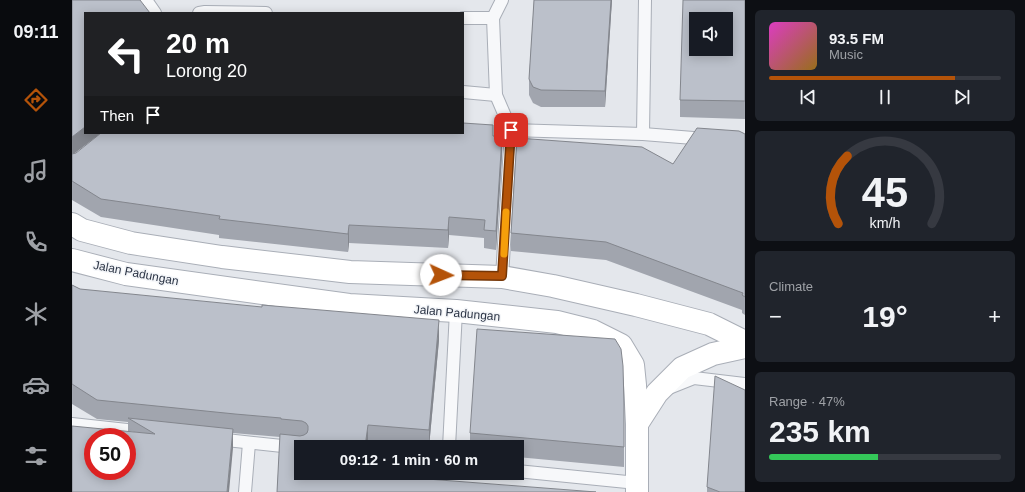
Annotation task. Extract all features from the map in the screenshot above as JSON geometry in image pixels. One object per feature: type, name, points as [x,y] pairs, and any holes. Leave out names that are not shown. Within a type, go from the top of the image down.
[{"type":"main road","points":[[72,224],[82,230],[131,243],[222,258],[350,272],[502,276],[636,304],[710,324],[745,342]]},
{"type":"main road","name":"Jalan Padungan","points":[[72,260],[126,274],[341,304],[456,311],[557,322],[593,331],[621,345],[633,365],[637,424],[637,488]]},
{"type":"main road","points":[[637,424],[656,392],[682,368],[713,354],[745,348]]},
{"type":"lane","points":[[146,0],[154,12]]},
{"type":"lane","points":[[502,0],[493,18],[496,95],[511,130],[502,276]]},
{"type":"lane","points":[[643,134],[645,0]]},
{"type":"lane","points":[[464,18],[493,18]]},
{"type":"lane","points":[[464,92],[496,95]]},
{"type":"lane","points":[[511,130],[643,134],[714,140]]},
{"type":"lane","points":[[449,440],[456,311]]},
{"type":"lane","points":[[656,392],[694,378],[745,384]]},
{"type":"lane","points":[[72,424],[157,433]]},
{"type":"lane","points":[[203,438],[294,447]]},
{"type":"lane","points":[[245,492],[249,443]]},
{"type":"lane","points":[[524,472],[637,488]]},
{"type":"building","points":[[72,0],[140,0],[149,12],[84,12],[84,128],[72,137]]},
{"type":"building","points":[[534,0],[611,0],[605,91],[541,90],[533,87],[529,79]]},
{"type":"building","points":[[683,0],[745,0],[745,101],[680,100]]},
{"type":"building","points":[[464,123],[493,125],[493,136],[502,136],[496,231],[484,230],[485,220],[449,217],[448,230],[349,225],[348,234],[219,219],[220,216],[101,199],[72,181],[72,154],[76,153],[100,134],[464,134]]},
{"type":"building","points":[[697,128],[739,131],[745,134],[745,297],[742,295],[743,293],[606,242],[511,233],[517,138],[642,147],[673,164]]},
{"type":"building","points":[[72,285],[80,289],[262,307],[262,305],[439,320],[429,430],[368,425],[366,440],[294,440],[294,480],[440,480],[596,492],[277,492],[280,434],[304,435],[308,430],[306,423],[281,418],[97,400],[72,384]]},
{"type":"building","points":[[477,329],[615,339],[621,349],[623,366],[624,447],[470,433]]},
{"type":"building","points":[[715,376],[745,390],[745,492],[720,492],[707,487]]},
{"type":"building","points":[[128,418],[233,429],[227,492],[72,492],[72,426],[93,428],[84,428],[84,480],[136,480],[136,432],[155,434]]},
{"type":"slow traffic","points":[[504,254],[506,212]]},
{"type":"route","points":[[441,275],[502,276],[511,130]]}]
